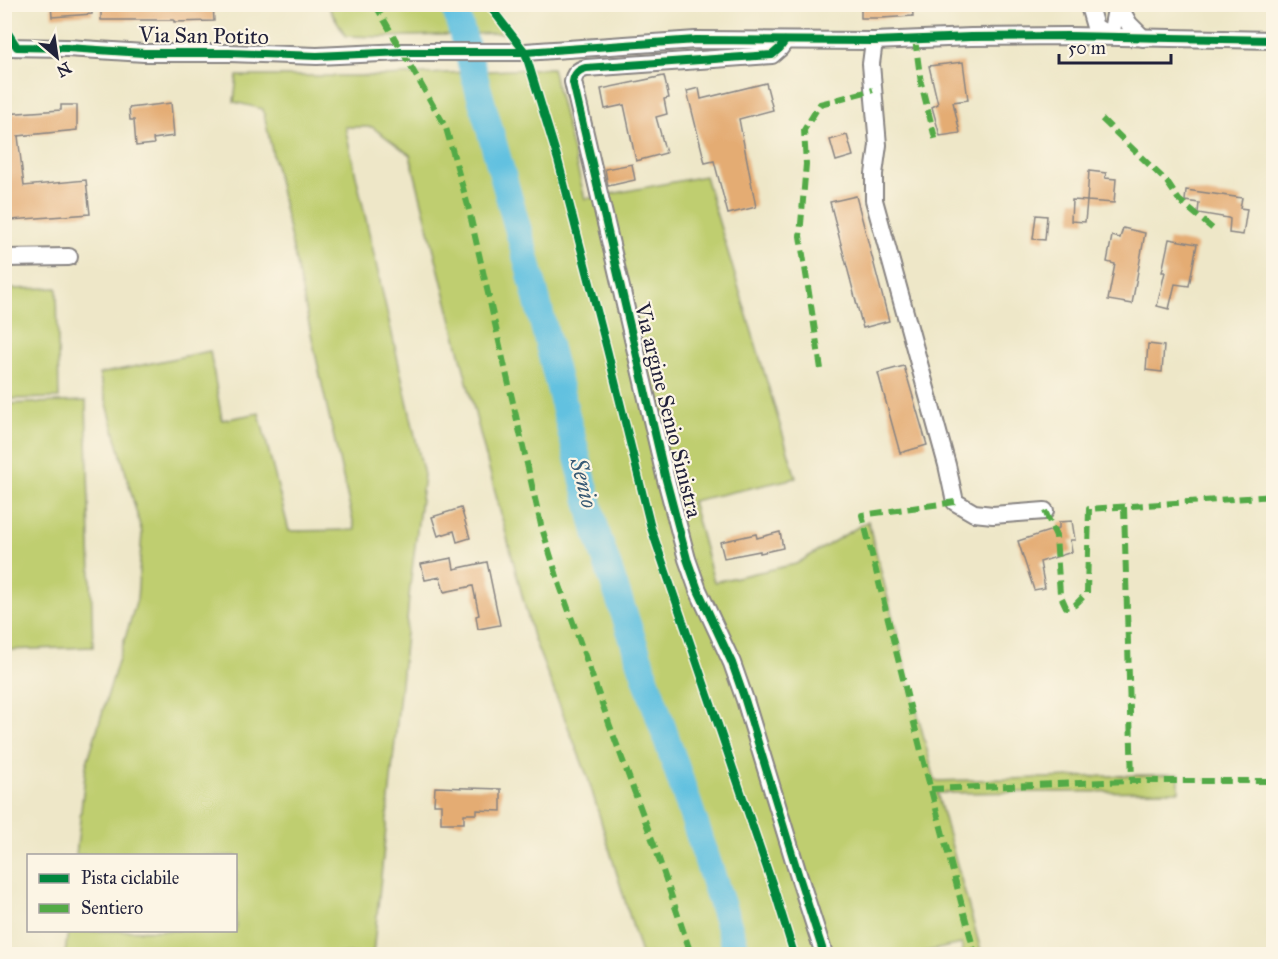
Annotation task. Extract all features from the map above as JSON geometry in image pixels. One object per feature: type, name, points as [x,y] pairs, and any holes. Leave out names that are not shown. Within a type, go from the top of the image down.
[{"type":"street","points":[[1089,5],[1095,27],[1112,36],[1118,4]]},
{"type":"street","points":[[1118,4],[1129,24],[1143,38]]},
{"type":"street","points":[[1068,36],[1080,22],[1089,5]]},
{"type":"street","name":"Via San Potito","points":[[4,47],[144,53],[229,52],[317,56],[403,52],[525,52],[696,40],[874,41],[971,37],[1112,36],[1274,40]]},
{"type":"street","name":"Via argine Senio Sinistra","points":[[785,41],[772,55],[586,68],[579,70],[573,82],[687,559],[698,590],[732,663],[745,700],[798,877],[824,954]]},
{"type":"street","points":[[874,41],[871,64],[878,145],[874,174],[874,200],[947,465],[955,502],[974,513],[993,515],[1046,511]]},
{"type":"street","points":[[4,258],[69,257]]},
{"type":"green space","points":[[327,5],[496,5],[502,33],[346,36]]},
{"type":"green space","points":[[552,68],[585,199],[705,176],[796,478],[692,501],[714,582],[796,564],[868,521],[935,781],[1179,774],[1179,791],[937,793],[982,954],[964,954],[961,944],[915,954],[641,954],[588,778],[533,637],[410,155],[372,127],[345,127],[424,475],[410,586],[373,954],[65,954],[68,932],[237,932],[237,854],[76,854],[86,766],[137,599],[142,533],[99,374],[210,351],[222,420],[259,413],[289,531],[355,530],[263,109],[234,102],[237,76],[384,76]]},
{"type":"green space","points":[[57,288],[59,398],[5,399],[5,289]]},
{"type":"green space","points":[[86,401],[93,647],[5,650],[5,404]]},
{"type":"building","points":[[51,4],[92,4],[92,14],[52,17]]},
{"type":"building","points":[[101,4],[213,4],[214,21],[101,20]]},
{"type":"building","points":[[861,4],[912,4],[913,16],[861,18]]},
{"type":"building","points":[[963,62],[968,100],[953,102],[960,133],[940,136],[932,107],[938,104],[929,66]]},
{"type":"building","points":[[664,76],[669,98],[664,99],[667,114],[656,117],[666,153],[636,161],[624,105],[605,109],[601,89]]},
{"type":"building","points":[[766,83],[773,110],[739,119],[756,207],[728,214],[714,161],[705,163],[687,91],[699,88],[701,99]]},
{"type":"building","points":[[171,103],[174,136],[153,139],[154,144],[136,146],[134,120],[130,120],[129,108]]},
{"type":"building","points":[[61,105],[77,105],[77,130],[18,136],[24,186],[86,180],[90,214],[11,220],[4,180],[4,114],[61,110]]},
{"type":"building","points":[[847,135],[853,156],[836,161],[830,140]]},
{"type":"building","points":[[632,164],[635,180],[608,186],[605,169]]},
{"type":"building","points":[[1089,171],[1106,173],[1105,178],[1116,179],[1114,203],[1087,201]]},
{"type":"building","points":[[1186,190],[1242,198],[1240,208],[1247,209],[1243,235],[1229,233],[1230,219],[1228,218],[1198,213],[1199,203],[1185,201]]},
{"type":"building","points":[[856,196],[889,321],[863,328],[830,202]]},
{"type":"building","points":[[1072,200],[1087,201],[1085,222],[1071,221]]},
{"type":"building","points":[[1036,215],[1047,216],[1045,240],[1033,239]]},
{"type":"building","points":[[1123,228],[1145,233],[1132,304],[1108,300],[1115,264],[1107,262],[1112,236],[1120,238]]},
{"type":"building","points":[[1169,239],[1197,244],[1189,286],[1175,284],[1169,309],[1157,306],[1165,272],[1162,272]]},
{"type":"building","points":[[1148,344],[1164,346],[1162,372],[1146,370]]},
{"type":"building","points":[[904,366],[927,445],[900,453],[878,373]]},
{"type":"building","points":[[461,508],[470,538],[457,542],[454,531],[438,536],[432,517]]},
{"type":"building","points":[[1072,521],[1075,540],[1070,540],[1072,552],[1040,562],[1045,588],[1034,590],[1018,541],[1059,528],[1059,522]]},
{"type":"building","points":[[780,532],[783,548],[724,558],[720,542],[756,534],[757,538]]},
{"type":"building","points":[[452,558],[454,569],[487,562],[500,625],[478,629],[476,616],[479,615],[473,586],[444,592],[440,577],[425,580],[421,564]]},
{"type":"building","points":[[435,787],[501,789],[501,811],[477,810],[477,814],[464,814],[464,823],[441,823],[441,804],[434,804]]},
{"type":"waterway","name":"Senio","points":[[454,4],[527,261],[597,534],[738,954]]},
{"type":"marked path","points":[[375,4],[446,128],[468,206],[541,525],[560,586],[656,850],[691,954]]},
{"type":"marked path","points":[[915,39],[921,83],[936,142]]},
{"type":"marked path","points":[[821,369],[800,236],[806,164],[804,130],[820,104],[873,90]]},
{"type":"marked path","points":[[1102,119],[1167,182],[1179,200],[1214,230]]},
{"type":"marked path","points":[[1045,511],[1056,536],[1060,594],[1066,607],[1075,605],[1087,593],[1089,509],[1274,496]]},
{"type":"marked path","points":[[955,502],[862,515],[927,775],[975,954]]},
{"type":"marked path","points":[[1124,507],[1132,781]]},
{"type":"marked path","points":[[931,789],[1132,781],[1274,781]]},
{"type":"cycle path","points":[[488,4],[525,52],[558,160],[651,528],[794,954]]},
{"type":"cycle path","points":[[4,33],[8,33],[17,47],[144,53],[317,56],[403,52],[525,52],[696,40],[874,41],[1068,36],[1274,40]]},
{"type":"cycle path","points":[[785,41],[772,55],[586,68],[577,73],[573,82],[665,476],[687,559],[698,590],[732,663],[745,700],[824,954]]}]
